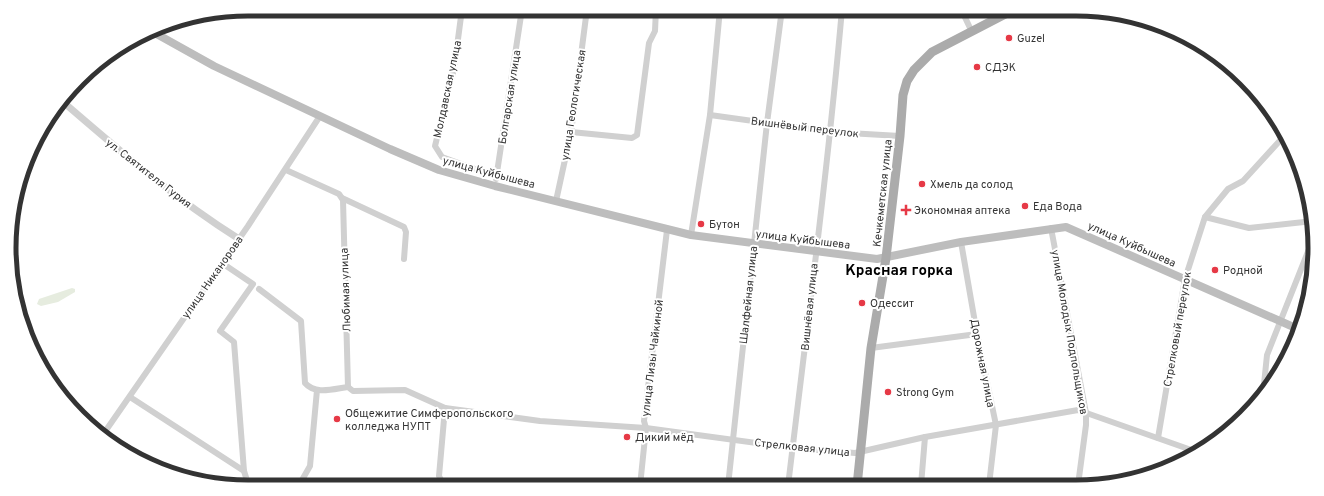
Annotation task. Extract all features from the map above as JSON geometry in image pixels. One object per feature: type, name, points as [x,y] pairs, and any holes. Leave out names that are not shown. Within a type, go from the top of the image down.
[{"type":"main road","name":"Кечкеметская улица","points":[[859,480],[871,348],[886,258],[900,136],[903,95],[907,81],[914,70],[932,52],[1000,16]]},
{"type":"main road","name":"улица Куйбышева","points":[[158,35],[214,66],[439,170],[495,186],[691,235],[877,259],[886,258],[891,254],[961,242],[1066,227],[1294,327]]},
{"type":"street","name":"Молдавская улица","points":[[461,16],[454,68],[435,146],[436,150],[442,157],[497,177]]},
{"type":"street","name":"Болгарская улица","points":[[495,186],[521,16]]},
{"type":"street","name":"улица Геологическая","points":[[556,201],[572,132],[586,16]]},
{"type":"street","points":[[572,132],[632,138],[637,135],[648,43],[654,31],[655,16]]},
{"type":"street","points":[[691,235],[710,115],[719,16]]},
{"type":"street","name":"Шалфейная улица","points":[[729,480],[753,244],[781,16]]},
{"type":"street","name":"Вишнёвая улица","points":[[789,480],[815,251],[831,132],[841,16]]},
{"type":"street","points":[[965,16],[972,30]]},
{"type":"street","name":"ул. Святителя Гурия","points":[[66,105],[147,174],[185,203],[239,239]]},
{"type":"street","name":"Вишнёвый переулок","points":[[710,115],[831,132],[900,136]]},
{"type":"street","name":"улица Никанорова","points":[[106,431],[286,170],[320,116]]},
{"type":"street","name":"Стрелковый переулок","points":[[1158,438],[1185,279],[1205,217],[1228,189],[1243,181],[1281,139]]},
{"type":"street","points":[[286,170],[404,227],[406,232],[404,259]]},
{"type":"street","name":"Любимая улица","points":[[340,196],[348,388]]},
{"type":"street","points":[[1205,217],[1249,228],[1306,222]]},
{"type":"street","name":"улица Молодых Подпольщиков","points":[[1051,228],[1086,412],[1086,425],[1080,480]]},
{"type":"street","name":"улица Лизы Чайкиной","points":[[641,480],[646,428],[644,421],[667,230]]},
{"type":"street","name":"Дорожная улица","points":[[961,242],[977,334],[996,425],[990,480]]},
{"type":"street","points":[[1264,384],[1267,355],[1308,252]]},
{"type":"street","points":[[222,263],[253,284],[220,331],[234,342],[244,471],[247,480]]},
{"type":"street","points":[[259,289],[301,321],[305,383],[310,389],[317,390],[310,466],[302,480]]},
{"type":"street","points":[[871,348],[977,334]]},
{"type":"street","name":"Стрелковая улица","points":[[317,390],[348,388],[353,391],[405,390],[446,408],[540,421],[646,428],[793,448],[861,452],[925,437],[1078,410],[1191,450]]},
{"type":"street","points":[[130,397],[244,471]]},
{"type":"street","points":[[441,480],[439,476],[446,408]]},
{"type":"street","points":[[921,480],[925,437]]},
{"type":"shaded area","points":[[72,288],[75,289],[75,292],[58,302],[41,306],[37,304],[39,299]]},
{"type":"place","name":"Guzel","points":[[1009,38]]},
{"type":"place","name":"СДЭК","points":[[977,67]]},
{"type":"place","name":"Хмель да солод","points":[[922,184]]},
{"type":"place","name":"Еда Вода","points":[[1025,206]]},
{"type":"place","name":"Экономная аптека","points":[[906,210]]},
{"type":"place","name":"Бутон","points":[[701,224]]},
{"type":"place","name":"Родной","points":[[1215,270]]},
{"type":"place","name":"Одессит","points":[[862,303]]},
{"type":"place","name":"Strong Gym","points":[[888,392]]},
{"type":"place","name":"Общежитие Симферопольского колледжа НУПТ","points":[[337,419]]},
{"type":"place","name":"Дикий мёд","points":[[627,437]]},
{"type":"district","name":"Красная горка","points":[[899,270]]}]
